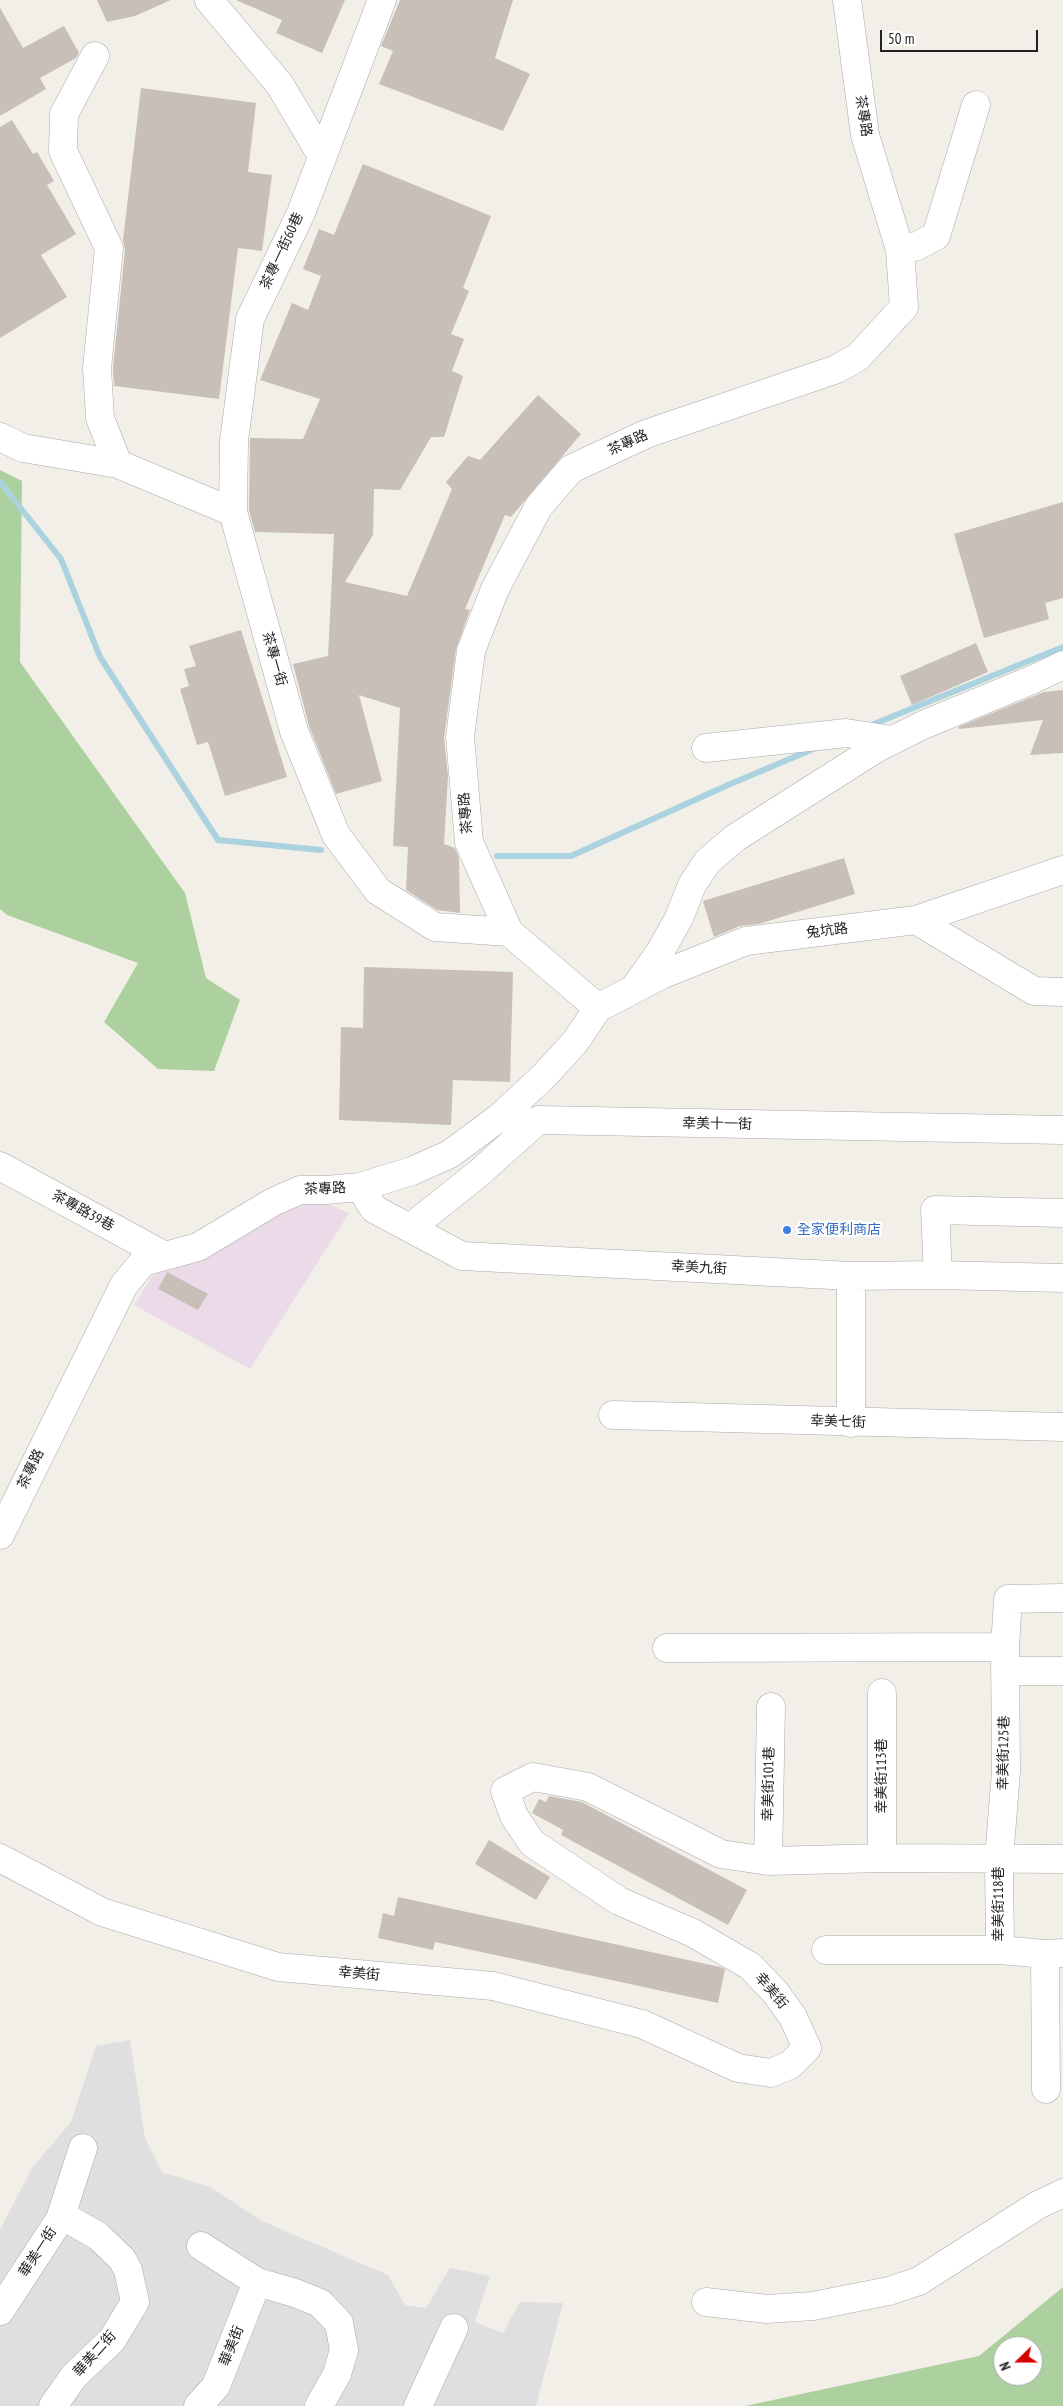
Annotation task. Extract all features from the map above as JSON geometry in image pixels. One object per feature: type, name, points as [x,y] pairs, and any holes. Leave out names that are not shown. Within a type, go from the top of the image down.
[{"type":"street","points":[[209,0],[280,85],[322,156]]},
{"type":"street","name":"茶專一街60巷","points":[[233,512],[234,441],[250,318],[301,212],[382,0]]},
{"type":"street","name":"茶專路","points":[[0,1535],[124,1285],[142,1262],[198,1247],[273,1202],[300,1190],[360,1187],[412,1171],[450,1154],[492,1123],[562,1056],[575,1042],[598,1008],[509,932],[469,842],[460,736],[471,652],[496,589],[538,506],[571,469],[646,434],[836,369],[858,357],[904,307],[900,250],[865,135],[847,0]]},
{"type":"street","points":[[95,56],[64,114],[63,151],[109,248],[97,368],[100,418],[118,464]]},
{"type":"street","points":[[900,250],[917,246],[936,236],[976,105]]},
{"type":"street","points":[[0,437],[23,448],[118,464],[233,512]]},
{"type":"street","name":"茶專一街","points":[[233,512],[294,731],[336,835],[378,891],[435,927],[509,932]]},
{"type":"street","points":[[633,990],[660,952],[679,918],[692,885],[707,862],[735,838],[780,808],[893,740],[923,725],[1063,665]]},
{"type":"street","points":[[706,748],[846,733],[893,740]]},
{"type":"street","name":"兔坑路","points":[[598,1008],[661,975],[746,941],[916,920],[1063,870]]},
{"type":"street","points":[[916,920],[1034,991],[1063,992]]},
{"type":"street","name":"幸美十一街","points":[[410,1228],[479,1173],[538,1120],[1063,1130]]},
{"type":"street","name":"茶專路39巷","points":[[0,1166],[165,1256]]},
{"type":"street","name":"幸美九街","points":[[360,1187],[374,1209],[462,1256],[851,1276],[938,1275],[1063,1278]]},
{"type":"street","points":[[938,1275],[935,1210],[1063,1213]]},
{"type":"street","points":[[850,1423],[851,1276]]},
{"type":"street","name":"幸美七街","points":[[613,1415],[850,1423],[1063,1427]]},
{"type":"street","name":"幸美街125巷","points":[[999,1859],[1006,1771],[1005,1659],[1008,1599],[1063,1598]]},
{"type":"street","points":[[667,1648],[1005,1659],[1063,1671]]},
{"type":"street","name":"幸美街113巷","points":[[882,1693],[882,1858]]},
{"type":"street","name":"幸美街101巷","points":[[768,1861],[771,1707]]},
{"type":"street","name":"幸美街","points":[[0,1858],[102,1912],[278,1967],[493,1986],[642,2024],[738,2068],[770,2073],[790,2064],[807,2048],[793,2017],[775,1992],[750,1966],[693,1933],[619,1901],[532,1843],[514,1816],[506,1791],[533,1777],[588,1786],[721,1854],[768,1861],[882,1858],[1063,1859]]},
{"type":"street","name":"幸美街118巷","points":[[999,1859],[1000,1950]]},
{"type":"street","points":[[826,1950],[1000,1950],[1054,1954],[1046,2089]]},
{"type":"street","name":"華美一街","points":[[0,2311],[60,2218],[82,2148]]},
{"type":"street","points":[[706,2302],[767,2309],[813,2306],[889,2291],[919,2281],[1038,2205],[1063,2193]]},
{"type":"street","name":"華美二街","points":[[53,2406],[74,2376],[112,2340],[135,2302],[128,2270],[122,2259],[98,2236],[70,2220],[60,2218]]},
{"type":"street","points":[[201,2246],[257,2282],[295,2293],[320,2303],[339,2323],[344,2350],[337,2374],[319,2406]]},
{"type":"street","name":"華美街","points":[[198,2406],[216,2386],[257,2282]]},
{"type":"street","points":[[418,2406],[454,2328]]},
{"type":"shaded area","points":[[304,1200],[325,1203],[349,1213],[250,1369],[134,1305],[152,1276],[203,1255]]},
{"type":"shaded area","points":[[130,2040],[145,2138],[162,2172],[210,2187],[262,2221],[388,2275],[405,2305],[426,2308],[450,2268],[490,2276],[475,2322],[503,2333],[520,2302],[563,2303],[536,2406],[0,2406],[0,2230],[32,2168],[71,2122],[96,2046]]},
{"type":"green space","points":[[0,470],[22,481],[20,662],[185,893],[206,978],[240,1000],[214,1071],[158,1069],[104,1022],[138,963],[7,915],[0,909]]},
{"type":"green space","points":[[1063,2287],[1063,2406],[745,2406],[979,2356],[993,2344],[993,2386],[1043,2386],[1043,2336],[1003,2336]]},
{"type":"building","points":[[97,0],[171,0],[135,16],[107,22]]},
{"type":"building","points":[[236,0],[345,0],[322,53],[276,33],[282,20]]},
{"type":"building","points":[[400,0],[513,0],[495,58],[530,74],[503,131],[379,84],[393,51],[381,46]]},
{"type":"building","points":[[0,8],[23,48],[64,26],[79,53],[76,58],[40,78],[46,89],[0,116]]},
{"type":"building","points":[[141,88],[256,103],[248,172],[272,175],[262,251],[238,248],[219,399],[114,386],[113,368],[125,250],[123,240]]},
{"type":"building","points":[[12,120],[33,154],[37,152],[54,181],[47,185],[76,234],[41,255],[67,297],[0,338],[0,127]]},
{"type":"building","points":[[363,164],[491,216],[463,288],[469,291],[451,334],[464,339],[452,371],[463,376],[444,437],[431,437],[400,490],[374,489],[373,535],[345,582],[407,596],[452,489],[446,482],[468,456],[480,460],[538,395],[581,434],[511,517],[505,515],[465,609],[470,610],[456,649],[444,738],[448,776],[444,844],[455,848],[459,858],[460,913],[437,910],[406,890],[408,847],[393,846],[400,708],[359,695],[382,781],[336,794],[309,726],[293,664],[328,656],[334,534],[255,532],[249,510],[250,438],[303,439],[320,399],[260,380],[292,303],[308,310],[321,276],[303,269],[319,229],[334,235]]},
{"type":"building","points":[[1063,502],[1063,598],[1045,603],[1049,619],[984,638],[954,534]]},
{"type":"building","points":[[241,630],[287,777],[225,796],[208,742],[197,745],[180,689],[189,686],[184,669],[196,666],[189,646]]},
{"type":"building","points":[[976,643],[988,672],[912,705],[900,676]]},
{"type":"building","points":[[1063,690],[1063,753],[1030,755],[1043,720],[959,729],[958,727],[1044,692]]},
{"type":"building","points":[[844,858],[855,894],[759,924],[740,926],[714,937],[703,901]]},
{"type":"building","points":[[364,967],[513,972],[510,1082],[453,1080],[451,1125],[339,1120],[341,1027],[363,1028]]},
{"type":"building","points":[[167,1272],[208,1294],[198,1310],[158,1289]]},
{"type":"building","points":[[549,1796],[582,1802],[747,1890],[728,1925],[561,1835],[563,1830],[532,1813],[539,1799],[546,1802]]},
{"type":"building","points":[[489,1840],[550,1877],[536,1900],[475,1864]]},
{"type":"building","points":[[398,1897],[720,1967],[725,1969],[718,2003],[435,1942],[433,1950],[378,1938],[383,1913],[394,1916]]},
{"type":"waterway","points":[[0,482],[61,559],[100,657],[218,840],[321,850]]},
{"type":"waterway","points":[[869,726],[1063,647]]},
{"type":"waterway","points":[[497,856],[571,856],[728,785],[818,747]]},
{"type":"place","name":"全家便利商店","points":[[787,1230]]}]
